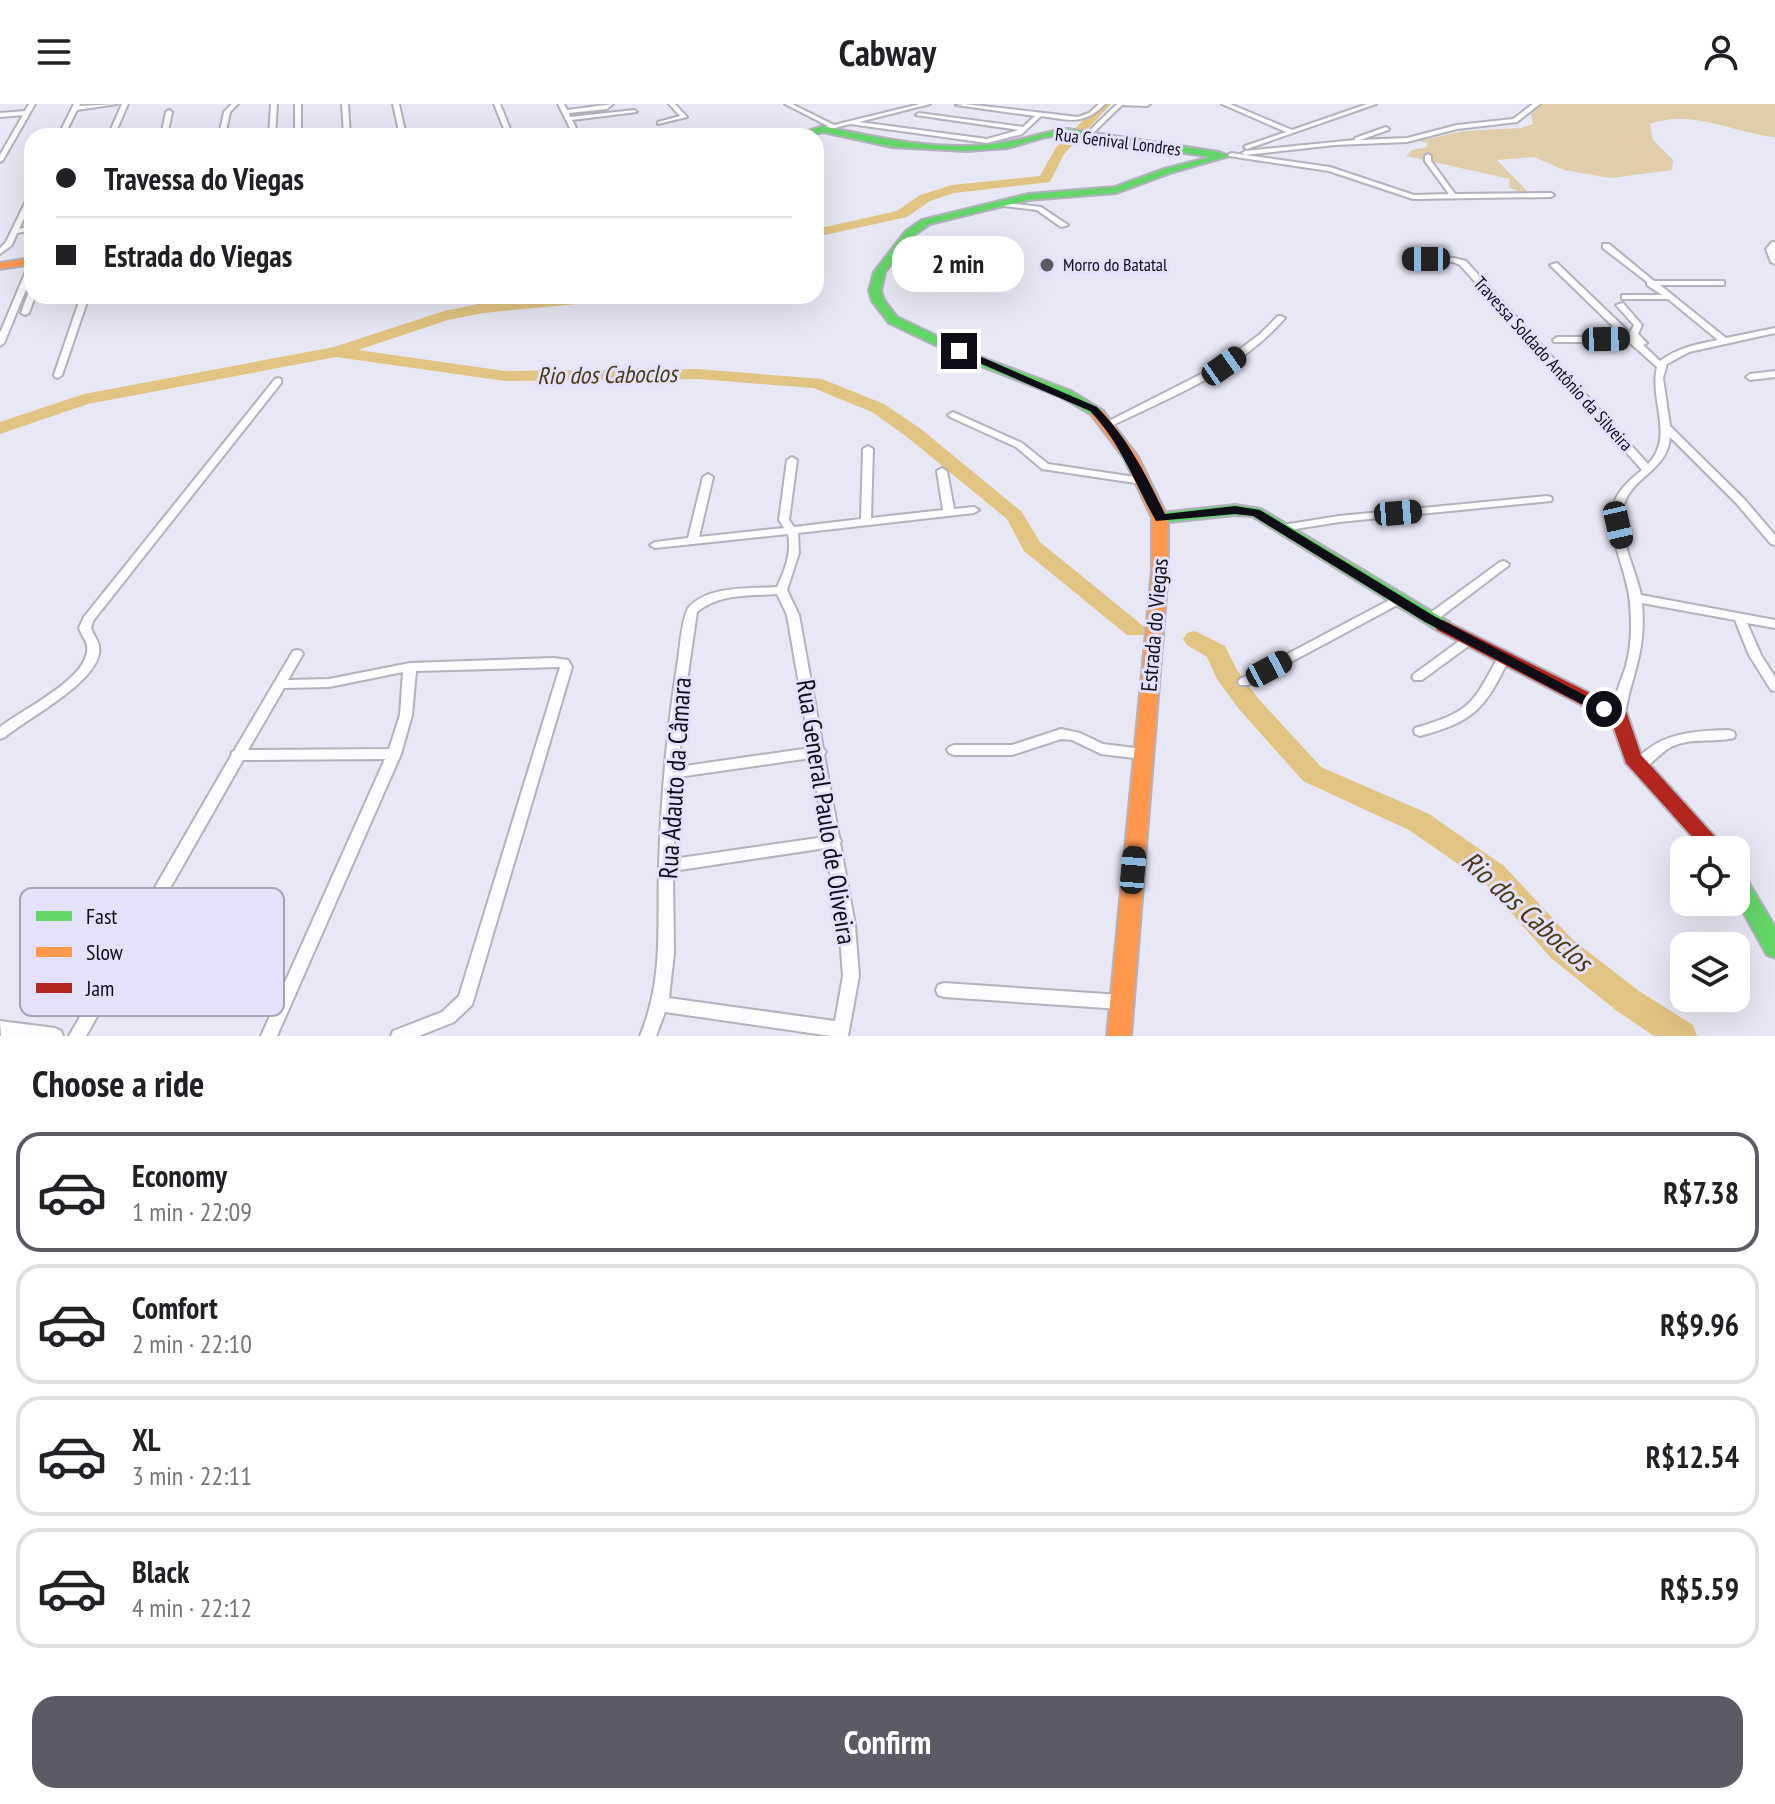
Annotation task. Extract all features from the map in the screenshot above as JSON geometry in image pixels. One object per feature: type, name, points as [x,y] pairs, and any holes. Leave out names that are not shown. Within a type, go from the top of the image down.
[{"type":"street","points":[[5,104],[0,114],[27,113]]},
{"type":"street","points":[[0,160],[32,104]]},
{"type":"street","points":[[65,128],[76,106],[114,104]]},
{"type":"street","points":[[114,128],[125,104]]},
{"type":"street","points":[[223,128],[227,112],[235,104]]},
{"type":"street","points":[[272,128],[274,104]]},
{"type":"street","points":[[298,104],[298,128]]},
{"type":"street","points":[[345,104],[346,128]]},
{"type":"street","points":[[396,104],[401,128]]},
{"type":"street","points":[[497,104],[507,128]]},
{"type":"street","points":[[573,128],[562,108],[607,107],[610,104]]},
{"type":"street","points":[[660,123],[684,117],[672,104]]},
{"type":"street","points":[[788,104],[829,128]]},
{"type":"street","points":[[824,129],[927,104]]},
{"type":"street","points":[[959,105],[1082,118],[1102,104]]},
{"type":"street","points":[[1087,135],[1121,104],[1147,104]]},
{"type":"street","points":[[1225,104],[1293,132]]},
{"type":"street","name":"Estrada do Viegas","points":[[1119,1036],[1160,570],[1160,518],[1131,457],[1108,424],[1093,409],[1066,394],[977,360],[893,320],[878,301],[875,291],[880,272],[917,227],[943,216],[1043,195],[1116,190],[1373,104]]},
{"type":"street","name":"Estrada do Viegas","points":[[1228,155],[1335,143],[1407,140],[1457,127],[1519,120],[1537,104]]},
{"type":"street","points":[[166,128],[169,112]]},
{"type":"street","points":[[568,119],[634,112]]},
{"type":"street","points":[[919,115],[1024,129]]},
{"type":"street","points":[[851,123],[977,141],[1015,135],[1039,115]]},
{"type":"street","name":"Rua Genival Londres","points":[[829,128],[892,144],[940,148],[1008,145],[1044,134],[1067,132],[1228,155]]},
{"type":"street","points":[[1335,143],[1386,129]]},
{"type":"street","points":[[1228,155],[1330,169],[1407,196],[1551,195]]},
{"type":"street","points":[[1428,156],[1428,161],[1453,196]]},
{"type":"street","points":[[998,204],[1039,208],[1064,225]]},
{"type":"street","points":[[0,252],[9,243],[24,211]]},
{"type":"street","points":[[14,232],[24,230]]},
{"type":"street","points":[[1775,244],[1770,249],[1775,262]]},
{"type":"street","points":[[1606,246],[1725,341]]},
{"type":"street","name":"Travessa Soldado Antônio da Silveira","points":[[1409,259],[1463,263],[1648,470]]},
{"type":"street","points":[[0,266],[24,264]]},
{"type":"street","points":[[1554,265],[1630,339],[1662,364]]},
{"type":"street","points":[[0,343],[24,283]]},
{"type":"street","points":[[1650,283],[1721,283]]},
{"type":"street","points":[[1662,364],[1634,334],[1638,325],[1622,301],[1668,297]]},
{"type":"street","points":[[25,313],[28,304]]},
{"type":"street","points":[[58,375],[82,304]]},
{"type":"street","points":[[1108,424],[1224,366],[1269,332],[1281,318]]},
{"type":"street","points":[[1704,836],[1639,765],[1625,742],[1619,716],[1622,688],[1635,647],[1635,598],[1618,525],[1618,506],[1626,488],[1648,470],[1665,447],[1667,428],[1658,376],[1662,364],[1671,357],[1775,330]]},
{"type":"street","points":[[1557,340],[1630,339]]},
{"type":"street","points":[[1750,377],[1775,374]]},
{"type":"street","points":[[0,734],[69,686],[87,667],[93,645],[85,628],[88,620],[278,381]]},
{"type":"street","points":[[953,415],[1019,445],[1045,467],[1142,481]]},
{"type":"street","points":[[1667,428],[1741,502],[1775,542]]},
{"type":"street","points":[[866,521],[868,449]]},
{"type":"street","points":[[781,590],[789,574],[793,553],[792,531],[784,520],[792,460]]},
{"type":"street","points":[[942,471],[949,513]]},
{"type":"street","points":[[693,540],[708,477]]},
{"type":"street","points":[[1283,528],[1339,519],[1547,499]]},
{"type":"street","points":[[655,545],[974,510]]},
{"type":"street","points":[[1160,518],[1246,510],[1267,517],[1430,619],[1619,716]]},
{"type":"street","points":[[1430,619],[1504,564]]},
{"type":"street","name":"Rua General Paulo de Oliveira","points":[[781,590],[793,615],[847,925],[851,976],[841,1033]]},
{"type":"street","name":"Rua Adauto da Câmara","points":[[648,1036],[662,1004],[666,866],[673,773],[679,700],[692,611],[699,603],[718,596],[781,590]]},
{"type":"street","points":[[1635,598],[1775,624]]},
{"type":"street","points":[[1244,682],[1397,600]]},
{"type":"street","points":[[1739,617],[1755,655],[1775,687]]},
{"type":"street","points":[[1418,677],[1470,639]]},
{"type":"street","points":[[161,888],[297,654]]},
{"type":"street","points":[[1420,731],[1445,725],[1471,712],[1484,699],[1504,657]]},
{"type":"street","points":[[280,684],[329,683],[410,667],[554,662],[564,663],[566,667],[466,1000],[448,1017],[399,1036]]},
{"type":"street","points":[[284,1002],[394,754],[406,715],[410,667]]},
{"type":"street","points":[[954,750],[1012,750],[1061,734],[1075,736],[1101,749],[1143,754]]},
{"type":"street","points":[[1639,765],[1660,744],[1679,737],[1729,735]]},
{"type":"street","points":[[673,773],[819,752]]},
{"type":"street","points":[[237,755],[394,754]]},
{"type":"street","points":[[666,866],[834,841]]},
{"type":"street","points":[[1750,904],[1775,948]]},
{"type":"street","points":[[944,990],[1121,1002]]},
{"type":"street","points":[[662,1004],[841,1033]]},
{"type":"street","points":[[77,1036],[88,1016]]},
{"type":"street","points":[[269,1036],[278,1016]]},
{"type":"street","points":[[1,1028],[55,1036]]},
{"type":"shaded area","points":[[1542,104],[1775,104],[1775,137],[1697,120],[1666,120],[1650,124],[1653,140],[1673,160],[1672,170],[1611,178],[1564,170],[1534,157],[1497,160],[1528,192],[1521,193],[1509,187],[1510,179],[1406,156],[1412,150],[1427,147],[1427,143],[1419,141],[1464,131],[1521,128],[1533,124],[1531,114]]},
{"type":"waterway","points":[[824,231],[902,214],[925,198],[952,189],[1045,179],[1059,152],[1105,104]]},
{"type":"waterway","points":[[341,350],[444,316],[525,304]]},
{"type":"waterway","name":"Rio dos Caboclos","points":[[0,428],[84,399],[336,352],[505,376],[698,374],[816,383],[878,408],[914,433],[1015,516],[1032,546],[1135,629]]},
{"type":"waterway","name":"Rio dos Caboclos","points":[[1195,639],[1217,652],[1226,673],[1248,703],[1312,774],[1419,822],[1494,874],[1562,949],[1628,1001],[1681,1036]]},
{"type":"traffic: fast","points":[[824,129],[892,144],[966,148],[1008,145],[1044,134],[1067,132],[1219,155]]},
{"type":"traffic: fast","points":[[1098,414],[1066,394],[977,360],[893,320],[878,301],[875,291],[880,272],[910,233],[926,222],[1028,197],[1116,190],[1167,171],[1224,156]]},
{"type":"traffic: fast","points":[[1160,518],[1235,510],[1256,512],[1443,626]]},
{"type":"traffic: fast","points":[[1750,904],[1775,948]]},
{"type":"traffic: slow","points":[[0,266],[24,262]]},
{"type":"traffic: slow","points":[[1098,414],[1131,457],[1160,518],[1160,570],[1119,1036]]},
{"type":"traffic: jam","points":[[1443,626],[1619,716],[1633,758],[1704,836]]},
{"type":"place","name":"Morro do Batatal","points":[[1047,265]]},
{"type":"route","points":[[959,351],[1011,375],[1066,394],[1093,409],[1108,424],[1131,457],[1160,518],[1235,510],[1256,512],[1430,619],[1604,709]]}]
